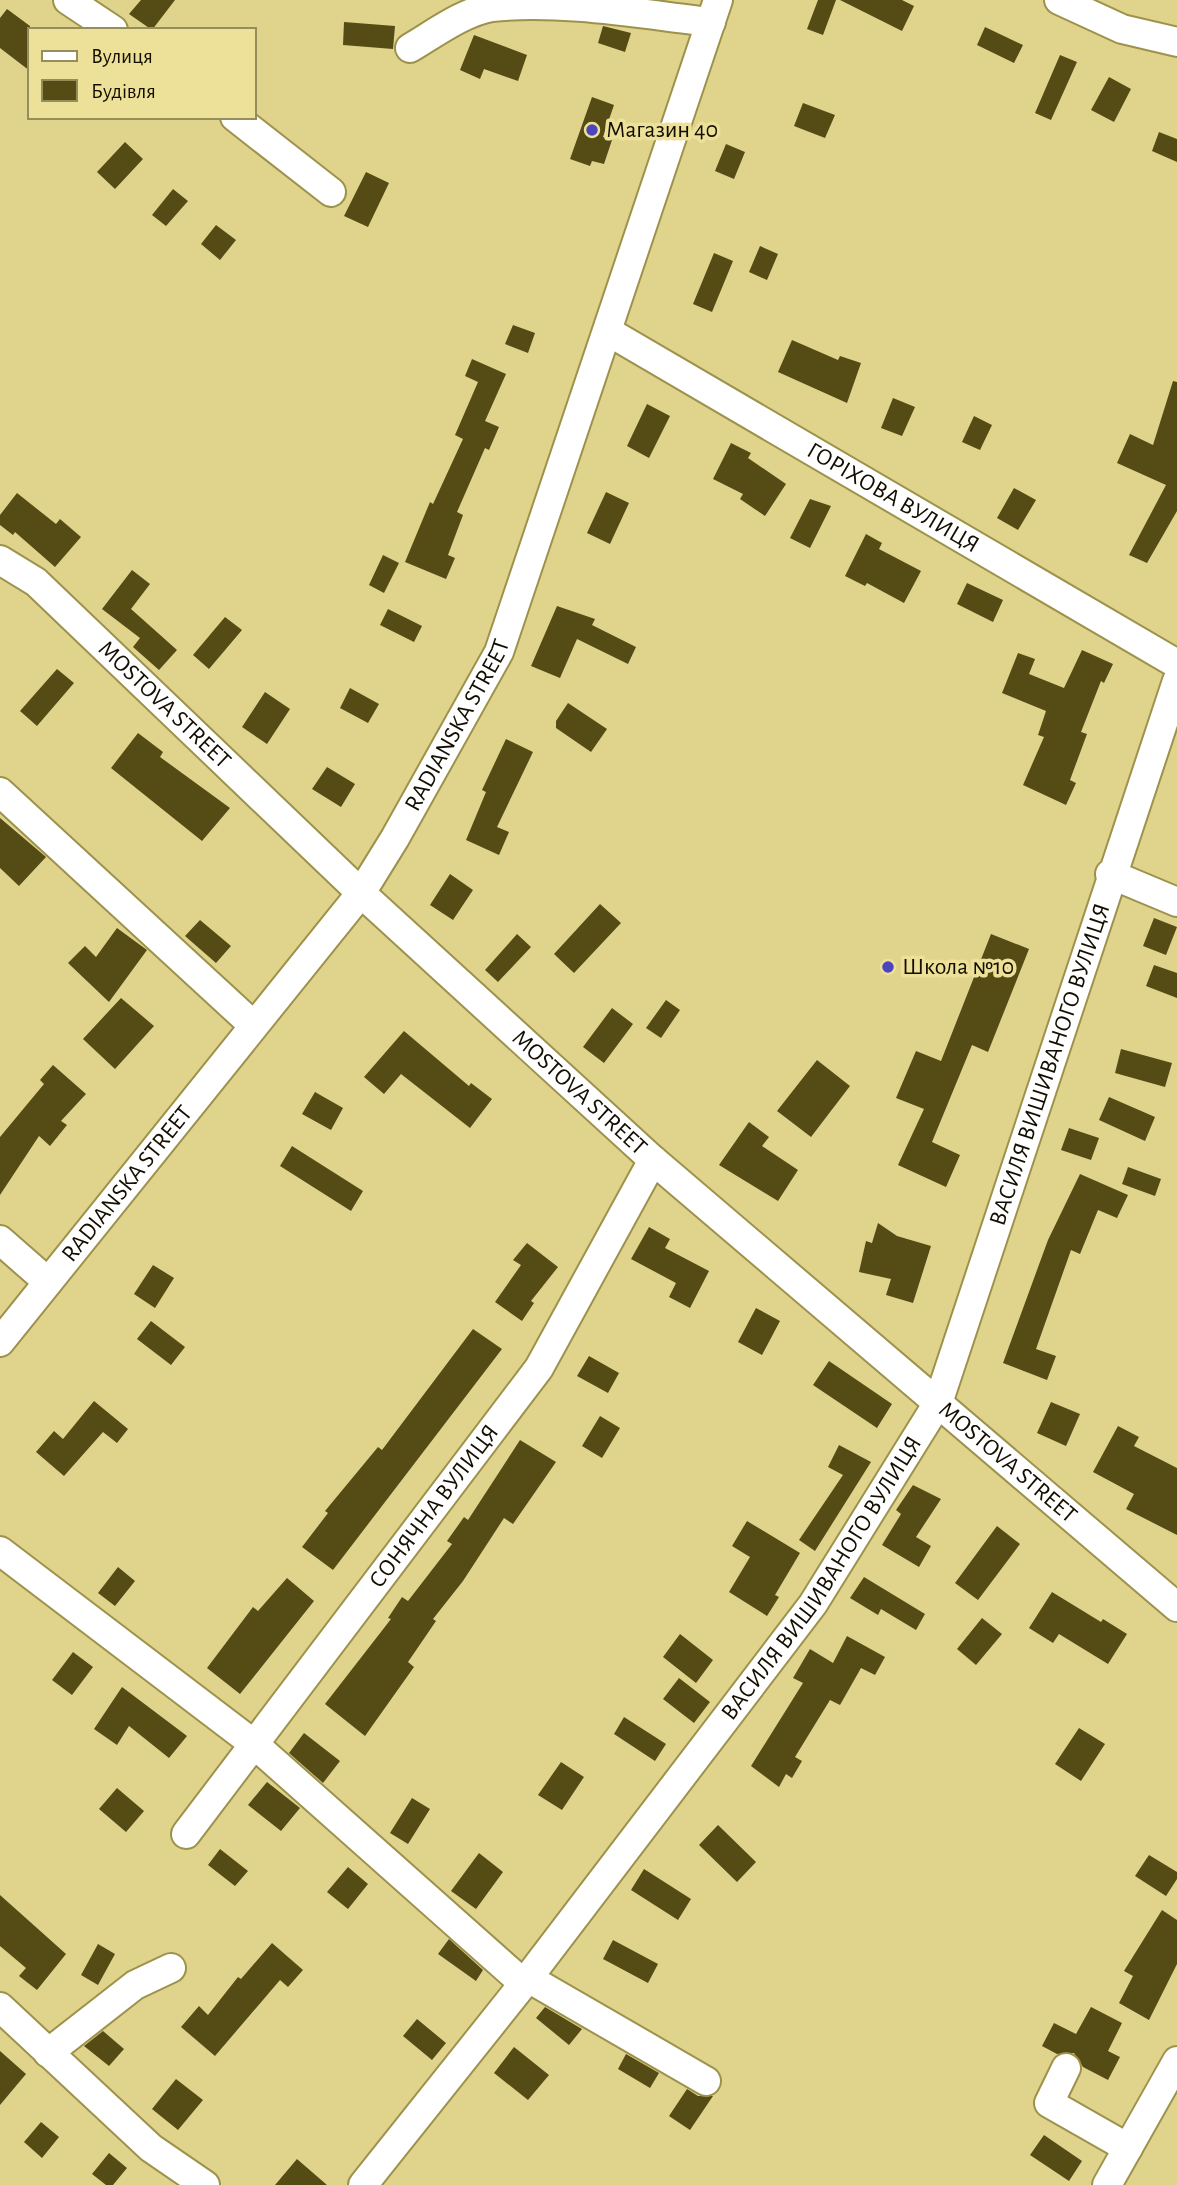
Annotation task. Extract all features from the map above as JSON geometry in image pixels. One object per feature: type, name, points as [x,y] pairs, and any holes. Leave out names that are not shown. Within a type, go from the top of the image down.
[{"type":"street","points":[[68,0],[110,28]]},
{"type":"street","points":[[1059,0],[1122,29],[1177,42]]},
{"type":"street","points":[[410,48],[448,25],[489,8],[562,5],[714,11]]},
{"type":"street","name":"RADIANSKA STREET","points":[[0,1342],[361,893],[395,838],[499,652],[609,332],[714,11]]},
{"type":"street","points":[[237,119],[331,192]]},
{"type":"street","name":"ГОРІХОВА ВУЛИЦЯ","points":[[609,332],[1177,664]]},
{"type":"street","name":"MOSTOVA STREET","points":[[0,560],[36,582],[361,893],[653,1160],[1177,1607]]},
{"type":"street","name":"ВАСИЛЯ ВИШИВАНОГО ВУЛИЦЯ","points":[[363,2185],[526,1980],[813,1604],[938,1404],[1110,874],[1176,689]]},
{"type":"street","points":[[0,792],[253,1025]]},
{"type":"street","points":[[1110,874],[1177,902]]},
{"type":"street","name":"СОНЯЧНА ВУЛИЦЯ","points":[[186,1834],[539,1367],[653,1160]]},
{"type":"street","points":[[0,1240],[48,1282]]},
{"type":"street","points":[[0,1551],[254,1744],[526,1980],[706,2081]]},
{"type":"street","points":[[48,2053],[135,1985],[171,1968]]},
{"type":"street","points":[[4,2022],[48,2053],[151,2148],[205,2185]]},
{"type":"street","points":[[1107,2185],[1177,2061]]},
{"type":"street","points":[[1066,2068],[1049,2103],[1128,2148]]},
{"type":"building","points":[[141,0],[175,0],[154,28],[149,28],[129,14]]},
{"type":"building","points":[[818,0],[836,0],[823,35],[807,29]]},
{"type":"building","points":[[840,0],[902,0],[914,6],[902,31]]},
{"type":"building","points":[[7,9],[30,26],[28,69],[0,48],[0,18]]},
{"type":"building","points":[[344,22],[395,26],[393,49],[343,45]]},
{"type":"building","points":[[603,26],[631,33],[625,52],[598,43]]},
{"type":"building","points":[[985,27],[1023,45],[1014,63],[977,45]]},
{"type":"building","points":[[474,35],[527,55],[518,81],[484,69],[480,79],[460,70]]},
{"type":"building","points":[[1060,55],[1077,62],[1051,120],[1035,113]]},
{"type":"building","points":[[1109,77],[1131,89],[1114,122],[1091,110]]},
{"type":"building","points":[[592,97],[614,105],[603,137],[612,140],[604,164],[592,161],[590,166],[570,159]]},
{"type":"building","points":[[803,103],[835,115],[825,138],[794,126]]},
{"type":"building","points":[[1159,132],[1177,139],[1177,162],[1152,151]]},
{"type":"building","points":[[125,142],[143,159],[115,189],[97,172]]},
{"type":"building","points":[[726,144],[745,152],[734,179],[715,171]]},
{"type":"building","points":[[366,172],[389,183],[368,227],[344,216]]},
{"type":"building","points":[[173,189],[188,201],[166,226],[152,215]]},
{"type":"building","points":[[216,225],[236,240],[220,260],[201,244]]},
{"type":"building","points":[[760,246],[778,254],[767,280],[749,272]]},
{"type":"building","points":[[714,253],[733,261],[712,312],[693,304]]},
{"type":"building","points":[[513,325],[535,333],[528,353],[505,344]]},
{"type":"building","points":[[792,340],[838,360],[840,356],[861,363],[847,403],[778,372]]},
{"type":"building","points":[[472,359],[506,374],[485,421],[499,427],[489,450],[485,448],[457,512],[463,515],[448,555],[455,558],[446,579],[405,562],[430,502],[433,504],[463,439],[455,435],[478,382],[465,376]]},
{"type":"building","points":[[1173,381],[1177,382],[1177,511],[1147,563],[1129,555],[1166,485],[1117,463],[1130,434],[1153,445]]},
{"type":"building","points":[[893,398],[915,407],[902,436],[881,428]]},
{"type":"building","points":[[647,404],[670,416],[649,458],[627,446]]},
{"type":"building","points":[[974,416],[992,425],[980,450],[962,442]]},
{"type":"building","points":[[731,443],[751,453],[748,458],[786,484],[765,516],[740,499],[743,494],[713,479]]},
{"type":"building","points":[[1014,488],[1036,500],[1018,530],[997,518]]},
{"type":"building","points":[[606,492],[629,503],[610,544],[587,533]]},
{"type":"building","points":[[17,493],[56,524],[60,519],[81,537],[55,567],[15,532],[13,535],[0,525],[0,515]]},
{"type":"building","points":[[810,499],[831,506],[810,548],[790,538]]},
{"type":"building","points":[[866,534],[882,543],[879,549],[921,571],[904,603],[867,583],[865,586],[845,576]]},
{"type":"building","points":[[383,555],[399,563],[384,593],[369,585]]},
{"type":"building","points":[[132,570],[150,584],[131,609],[177,650],[159,670],[133,647],[140,638],[102,609]]},
{"type":"building","points":[[967,583],[1003,600],[993,622],[957,604]]},
{"type":"building","points":[[557,606],[595,619],[592,625],[636,647],[628,664],[577,639],[560,678],[531,666]]},
{"type":"building","points":[[388,609],[422,626],[414,642],[380,625]]},
{"type":"building","points":[[225,617],[242,630],[209,669],[193,655]]},
{"type":"building","points":[[1082,650],[1113,664],[1104,683],[1101,681],[1081,732],[1087,734],[1070,780],[1076,783],[1066,805],[1023,785],[1044,737],[1038,735],[1046,711],[1002,693],[1018,653],[1035,659],[1029,674],[1064,688]]},
{"type":"building","points":[[57,669],[74,683],[37,726],[20,711]]},
{"type":"building","points":[[350,688],[379,704],[368,723],[340,708]]},
{"type":"building","points":[[265,692],[290,709],[267,744],[242,727]]},
{"type":"building","points":[[568,703],[607,729],[591,752],[556,728],[556,721]]},
{"type":"building","points":[[138,733],[163,752],[160,757],[230,808],[202,841],[111,768]]},
{"type":"building","points":[[506,739],[533,752],[497,827],[509,832],[499,855],[466,840],[486,792],[482,790]]},
{"type":"building","points":[[327,767],[355,784],[341,807],[312,789]]},
{"type":"building","points":[[0,818],[46,857],[19,886],[0,868]]},
{"type":"building","points":[[450,874],[473,890],[453,920],[430,905]]},
{"type":"building","points":[[600,904],[621,923],[574,973],[554,954]]},
{"type":"building","points":[[1154,918],[1177,927],[1166,955],[1143,946]]},
{"type":"building","points":[[200,920],[231,946],[216,963],[185,936]]},
{"type":"building","points":[[117,928],[147,950],[109,1002],[68,963],[85,946],[96,957]]},
{"type":"building","points":[[517,934],[531,947],[498,982],[485,970]]},
{"type":"building","points":[[991,934],[1029,949],[988,1052],[972,1045],[932,1142],[960,1155],[946,1187],[898,1165],[924,1109],[896,1098],[916,1051],[941,1061]]},
{"type":"building","points":[[1154,965],[1177,973],[1177,998],[1146,986]]},
{"type":"building","points":[[121,998],[154,1026],[115,1069],[83,1039]]},
{"type":"building","points":[[666,1000],[680,1010],[661,1038],[646,1028]]},
{"type":"building","points":[[612,1008],[633,1024],[604,1063],[583,1047]]},
{"type":"building","points":[[404,1031],[469,1086],[471,1083],[492,1099],[470,1128],[401,1074],[384,1094],[364,1077]]},
{"type":"building","points":[[1121,1049],[1172,1063],[1165,1087],[1115,1073]]},
{"type":"building","points":[[817,1060],[850,1086],[811,1137],[777,1111]]},
{"type":"building","points":[[53,1065],[86,1094],[61,1121],[67,1125],[50,1146],[39,1136],[0,1195],[0,1137],[44,1084],[40,1080]]},
{"type":"building","points":[[315,1092],[343,1108],[331,1130],[302,1114]]},
{"type":"building","points":[[1109,1097],[1155,1117],[1145,1141],[1099,1120]]},
{"type":"building","points":[[749,1122],[769,1137],[762,1146],[798,1170],[778,1201],[719,1165]]},
{"type":"building","points":[[1069,1128],[1099,1138],[1091,1160],[1061,1150]]},
{"type":"building","points":[[292,1146],[363,1191],[351,1211],[280,1166]]},
{"type":"building","points":[[1128,1167],[1161,1179],[1155,1196],[1122,1184]]},
{"type":"building","points":[[1080,1174],[1128,1195],[1117,1218],[1098,1210],[1080,1254],[1071,1250],[1036,1349],[1056,1356],[1047,1380],[1003,1363],[1048,1240]]},
{"type":"building","points":[[878,1223],[897,1236],[931,1246],[913,1303],[886,1295],[891,1279],[859,1272],[866,1241],[872,1243]]},
{"type":"building","points":[[649,1227],[670,1239],[665,1248],[709,1271],[690,1308],[669,1297],[676,1283],[631,1259]]},
{"type":"building","points":[[527,1243],[558,1267],[531,1301],[534,1303],[522,1321],[495,1302],[521,1265],[513,1260]]},
{"type":"building","points":[[153,1265],[174,1278],[155,1308],[134,1294]]},
{"type":"building","points":[[756,1308],[780,1321],[762,1355],[738,1342]]},
{"type":"building","points":[[151,1321],[185,1347],[171,1365],[137,1339]]},
{"type":"building","points":[[473,1329],[502,1349],[333,1570],[302,1547],[328,1513],[325,1511],[378,1447],[382,1450]]},
{"type":"building","points":[[589,1356],[619,1373],[608,1393],[577,1376]]},
{"type":"building","points":[[829,1361],[892,1404],[877,1428],[813,1385]]},
{"type":"building","points":[[94,1401],[128,1429],[117,1443],[103,1432],[64,1476],[36,1452],[54,1431],[63,1439]]},
{"type":"building","points":[[1051,1402],[1080,1414],[1066,1446],[1037,1433]]},
{"type":"building","points":[[600,1416],[620,1428],[602,1458],[582,1446]]},
{"type":"building","points":[[1118,1426],[1139,1437],[1134,1446],[1177,1468],[1177,1535],[1126,1509],[1134,1494],[1093,1472]]},
{"type":"building","points":[[520,1440],[556,1462],[513,1524],[504,1518],[463,1581],[433,1619],[436,1621],[408,1662],[414,1667],[365,1736],[325,1704],[391,1619],[388,1618],[402,1597],[408,1601],[452,1544],[447,1541],[464,1517],[468,1520]]},
{"type":"building","points":[[839,1445],[871,1462],[815,1551],[799,1540],[843,1475],[828,1467]]},
{"type":"building","points":[[913,1485],[941,1499],[916,1537],[931,1546],[919,1567],[882,1545],[901,1514],[896,1510]]},
{"type":"building","points":[[747,1521],[800,1553],[775,1595],[779,1597],[767,1616],[729,1592],[750,1557],[732,1546]]},
{"type":"building","points":[[997,1526],[1020,1544],[978,1600],[955,1583]]},
{"type":"building","points":[[118,1567],[135,1581],[115,1606],[98,1593]]},
{"type":"building","points":[[864,1577],[925,1614],[916,1630],[881,1609],[878,1615],[850,1598]]},
{"type":"building","points":[[287,1578],[314,1601],[240,1694],[207,1668],[253,1607],[258,1611]]},
{"type":"building","points":[[1052,1592],[1101,1622],[1103,1619],[1127,1634],[1108,1664],[1059,1634],[1053,1643],[1029,1628]]},
{"type":"building","points":[[982,1618],[1002,1634],[976,1665],[957,1649]]},
{"type":"building","points":[[680,1634],[713,1660],[696,1683],[663,1657]]},
{"type":"building","points":[[847,1636],[885,1657],[875,1675],[861,1668],[840,1705],[830,1700],[795,1757],[802,1761],[792,1778],[786,1774],[779,1787],[751,1766],[803,1683],[793,1678],[810,1649],[833,1663]]},
{"type":"building","points":[[73,1652],[93,1667],[72,1695],[52,1680]]},
{"type":"building","points":[[679,1678],[710,1702],[694,1723],[663,1699]]},
{"type":"building","points":[[122,1687],[187,1736],[169,1758],[129,1726],[117,1745],[94,1729]]},
{"type":"building","points":[[624,1717],[666,1744],[655,1761],[614,1734]]},
{"type":"building","points":[[1079,1728],[1105,1744],[1081,1781],[1055,1764]]},
{"type":"building","points":[[304,1733],[340,1761],[323,1783],[289,1753]]},
{"type":"building","points":[[561,1762],[584,1777],[562,1810],[538,1795]]},
{"type":"building","points":[[267,1782],[300,1808],[281,1831],[248,1805]]},
{"type":"building","points":[[117,1788],[144,1811],[126,1832],[99,1809]]},
{"type":"building","points":[[412,1798],[430,1809],[408,1844],[390,1833]]},
{"type":"building","points":[[718,1825],[756,1862],[737,1882],[699,1845]]},
{"type":"building","points":[[220,1849],[248,1871],[235,1886],[208,1865]]},
{"type":"building","points":[[479,1853],[503,1872],[476,1909],[451,1891]]},
{"type":"building","points":[[1149,1855],[1177,1872],[1177,1879],[1166,1896],[1135,1876]]},
{"type":"building","points":[[348,1867],[368,1884],[348,1909],[327,1892]]},
{"type":"building","points":[[644,1869],[691,1899],[678,1920],[631,1890]]},
{"type":"building","points":[[0,1895],[66,1954],[37,1990],[19,1976],[26,1968],[0,1946]]},
{"type":"building","points":[[1162,1910],[1177,1920],[1177,1964],[1149,2020],[1119,2003],[1133,1976],[1124,1971]]},
{"type":"building","points":[[449,1939],[483,1970],[476,1981],[438,1954]]},
{"type":"building","points":[[613,1940],[658,1964],[648,1983],[603,1959]]},
{"type":"building","points":[[272,1943],[303,1970],[288,1987],[280,1980],[215,2056],[181,2027],[199,2006],[208,2015],[238,1977],[241,1979]]},
{"type":"building","points":[[98,1944],[115,1954],[98,1985],[81,1975]]},
{"type":"building","points":[[545,2007],[582,2029],[569,2045],[536,2018]]},
{"type":"building","points":[[1091,2007],[1122,2023],[1108,2051],[1120,2057],[1108,2080],[1083,2067],[1074,2053],[1057,2054],[1042,2046],[1054,2023],[1076,2034]]},
{"type":"building","points":[[417,2019],[446,2043],[432,2060],[403,2036]]},
{"type":"building","points":[[103,2031],[124,2049],[109,2066],[84,2046]]},
{"type":"building","points":[[514,2047],[549,2075],[528,2100],[494,2073]]},
{"type":"building","points":[[0,2051],[26,2074],[0,2105]]},
{"type":"building","points":[[626,2054],[659,2073],[650,2088],[618,2069]]},
{"type":"building","points":[[176,2079],[203,2100],[178,2130],[152,2109]]},
{"type":"building","points":[[687,2089],[698,2096],[713,2096],[690,2130],[669,2116]]},
{"type":"building","points":[[41,2122],[59,2137],[42,2158],[24,2142]]},
{"type":"building","points":[[1044,2135],[1082,2161],[1069,2181],[1030,2155]]},
{"type":"building","points":[[109,2153],[127,2168],[113,2185],[106,2185],[92,2174]]},
{"type":"building","points":[[297,2159],[327,2185],[275,2185]]},
{"type":"place","name":"Магазин 40","points":[[592,130]]},
{"type":"place","name":"Школа №10","points":[[888,967]]}]
